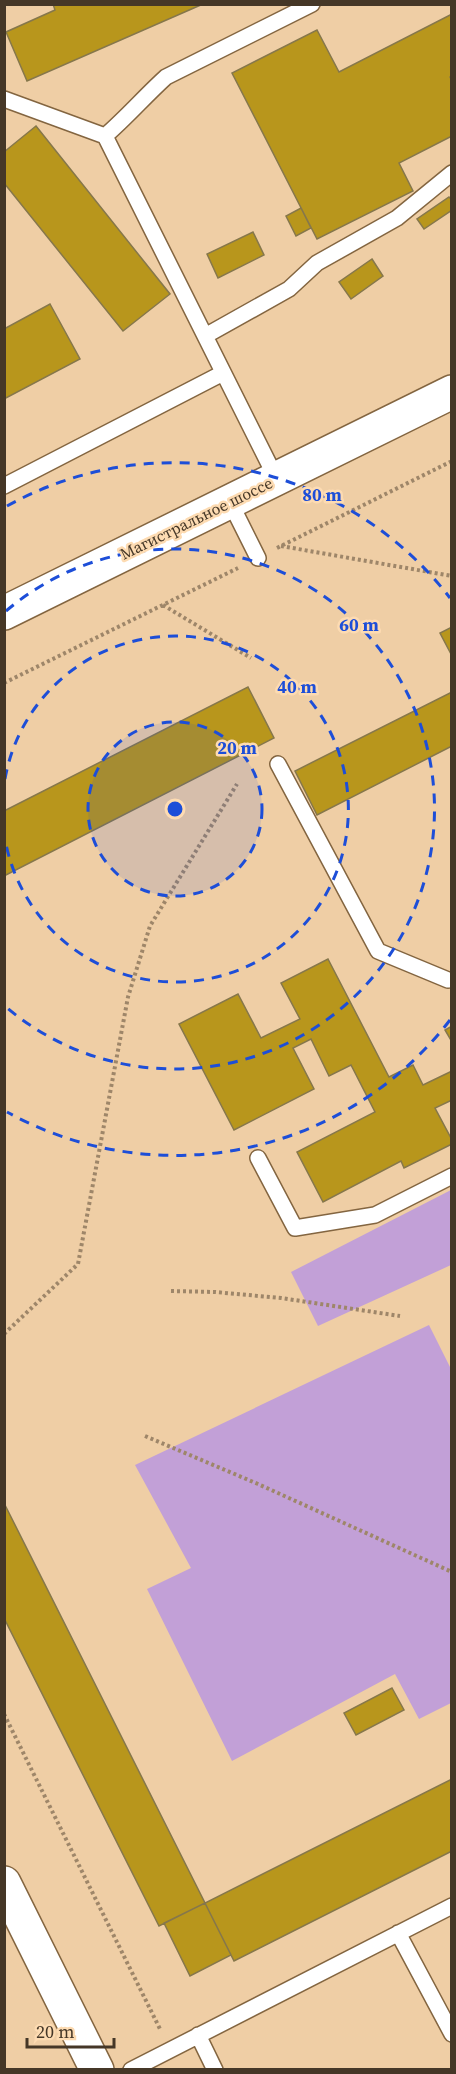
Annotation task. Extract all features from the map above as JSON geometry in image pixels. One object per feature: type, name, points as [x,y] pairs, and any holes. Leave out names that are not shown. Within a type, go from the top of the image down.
[{"type":"main road","name":"Магистральное шоссе","points":[[4,613],[452,392]]},
{"type":"main road","points":[[4,1883],[97,2070]]},
{"type":"lane","points":[[105,136],[166,77],[312,4]]},
{"type":"lane","points":[[4,99],[105,136],[276,478]]},
{"type":"lane","points":[[205,336],[289,289],[317,263],[397,218],[452,173]]},
{"type":"lane","points":[[4,486],[223,373]]},
{"type":"lane","points":[[230,501],[258,558]]},
{"type":"lane","points":[[278,764],[378,951],[448,980]]},
{"type":"lane","points":[[258,1158],[295,1228],[375,1215],[452,1176]]},
{"type":"lane","points":[[131,2070],[452,1906]]},
{"type":"lane","points":[[398,1933],[452,2034]]},
{"type":"lane","points":[[198,2035],[215,2070]]},
{"type":"path","points":[[4,683],[452,461]]},
{"type":"path","points":[[280,546],[452,576]]},
{"type":"path","points":[[163,605],[251,658]]},
{"type":"path","points":[[4,1334],[78,1264],[128,997],[150,926],[237,784]]},
{"type":"path","points":[[171,1291],[281,1298],[400,1316]]},
{"type":"path","points":[[145,1436],[227,1470],[452,1572]]},
{"type":"path","points":[[4,1714],[170,2049]]},
{"type":"shaded area","points":[[451,1190],[451,1265],[318,1326],[291,1272]]},
{"type":"shaded area","points":[[429,1325],[451,1369],[451,1703],[419,1719],[395,1674],[232,1761],[147,1589],[191,1568],[135,1465]]},
{"type":"building","points":[[53,4],[203,4],[27,81],[6,32],[55,10]]},
{"type":"building","points":[[452,14],[452,76],[450,77],[452,81],[452,136],[399,163],[413,191],[317,239],[232,73],[317,30],[339,72]]},
{"type":"building","points":[[36,126],[170,294],[123,331],[4,183],[4,152]]},
{"type":"building","points":[[449,197],[452,200],[452,210],[424,229],[417,219]]},
{"type":"building","points":[[301,208],[311,228],[296,236],[286,216]]},
{"type":"building","points":[[253,232],[264,255],[218,278],[207,254]]},
{"type":"building","points":[[372,259],[383,276],[351,299],[339,282]]},
{"type":"building","points":[[50,304],[80,359],[4,399],[4,329]]},
{"type":"building","points":[[452,627],[452,656],[440,633]]},
{"type":"building","points":[[248,687],[274,738],[4,876],[4,811]]},
{"type":"building","points":[[452,692],[452,746],[317,815],[295,771]]},
{"type":"building","points":[[328,959],[389,1077],[413,1065],[423,1085],[452,1071],[452,1100],[435,1108],[452,1144],[404,1168],[401,1161],[323,1202],[297,1152],[375,1112],[351,1065],[329,1076],[311,1039],[293,1048],[314,1089],[234,1130],[179,1024],[238,994],[261,1038],[300,1019],[281,983]]},
{"type":"building","points":[[452,1026],[452,1042],[445,1030]]},
{"type":"building","points":[[4,1503],[205,1903],[159,1926],[4,1618]]},
{"type":"building","points":[[392,1688],[404,1710],[356,1735],[344,1713]]},
{"type":"building","points":[[452,1779],[452,1851],[234,1961],[205,1903]]},
{"type":"building","points":[[205,1903],[231,1955],[190,1976],[164,1923]]}]
